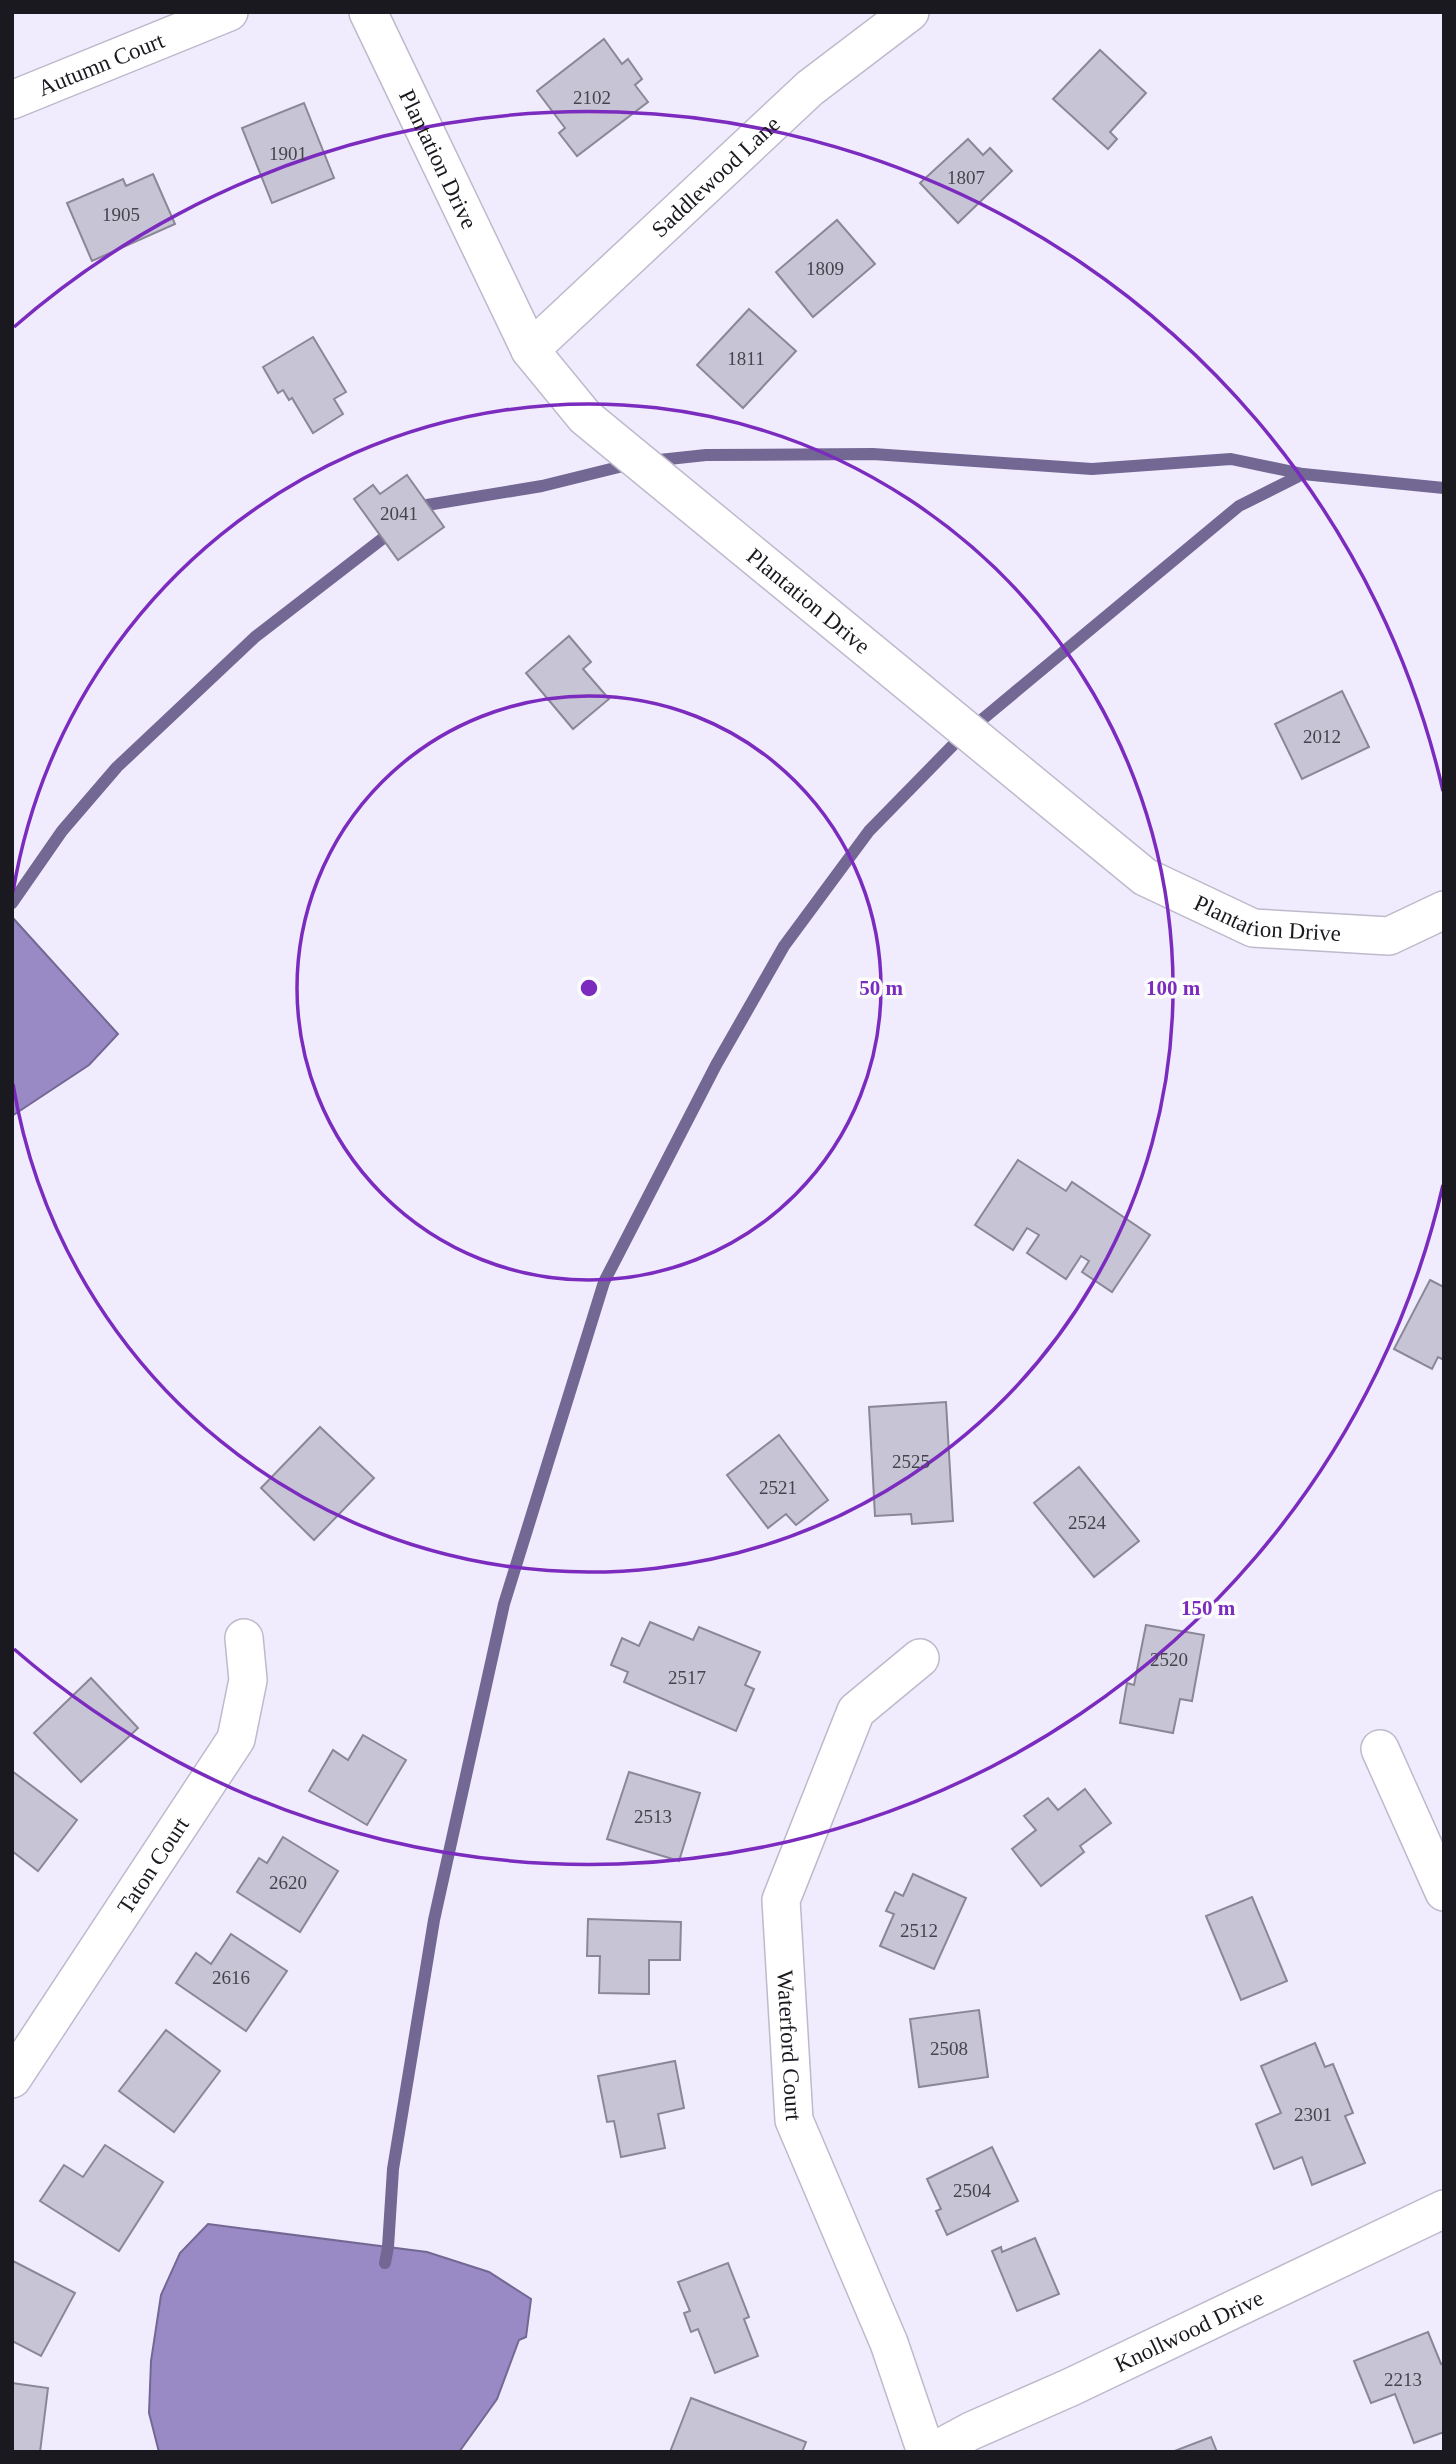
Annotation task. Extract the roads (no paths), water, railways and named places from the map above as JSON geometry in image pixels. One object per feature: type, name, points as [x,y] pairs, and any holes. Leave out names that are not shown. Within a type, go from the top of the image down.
[{"type":"street","name":"Autumn Court","points":[[12,100],[229,12]]},
{"type":"street","name":"Plantation Drive","points":[[368,12],[530,350],[585,417],[1144,877],[1253,928],[1388,936],[1444,910]]},
{"type":"street","name":"Saddlewood Lane","points":[[530,350],[810,88],[910,12]]},
{"type":"street","name":"Taton Court","points":[[12,2078],[236,1739],[248,1680],[244,1638]]},
{"type":"street","name":"Waterford Court","points":[[920,1658],[856,1711],[781,1900],[794,2120],[889,2343],[926,2452]]},
{"type":"street","points":[[1380,1749],[1444,1892]]},
{"type":"street","name":"Knollwood Drive","points":[[932,2452],[971,2431],[1071,2387],[1444,2209]]},
{"type":"waterway","points":[[650,461],[706,455],[873,454],[1092,469],[1231,459],[1303,474],[1444,488]]},
{"type":"waterway","points":[[415,514],[427,505],[542,486],[631,464]]},
{"type":"waterway","points":[[385,2263],[393,2169],[434,1920],[504,1604],[604,1282],[716,1065],[784,946],[869,831],[961,737],[1239,506],[1303,474]]},
{"type":"waterway","points":[[12,903],[62,831],[117,767],[255,637],[395,529]]}]
